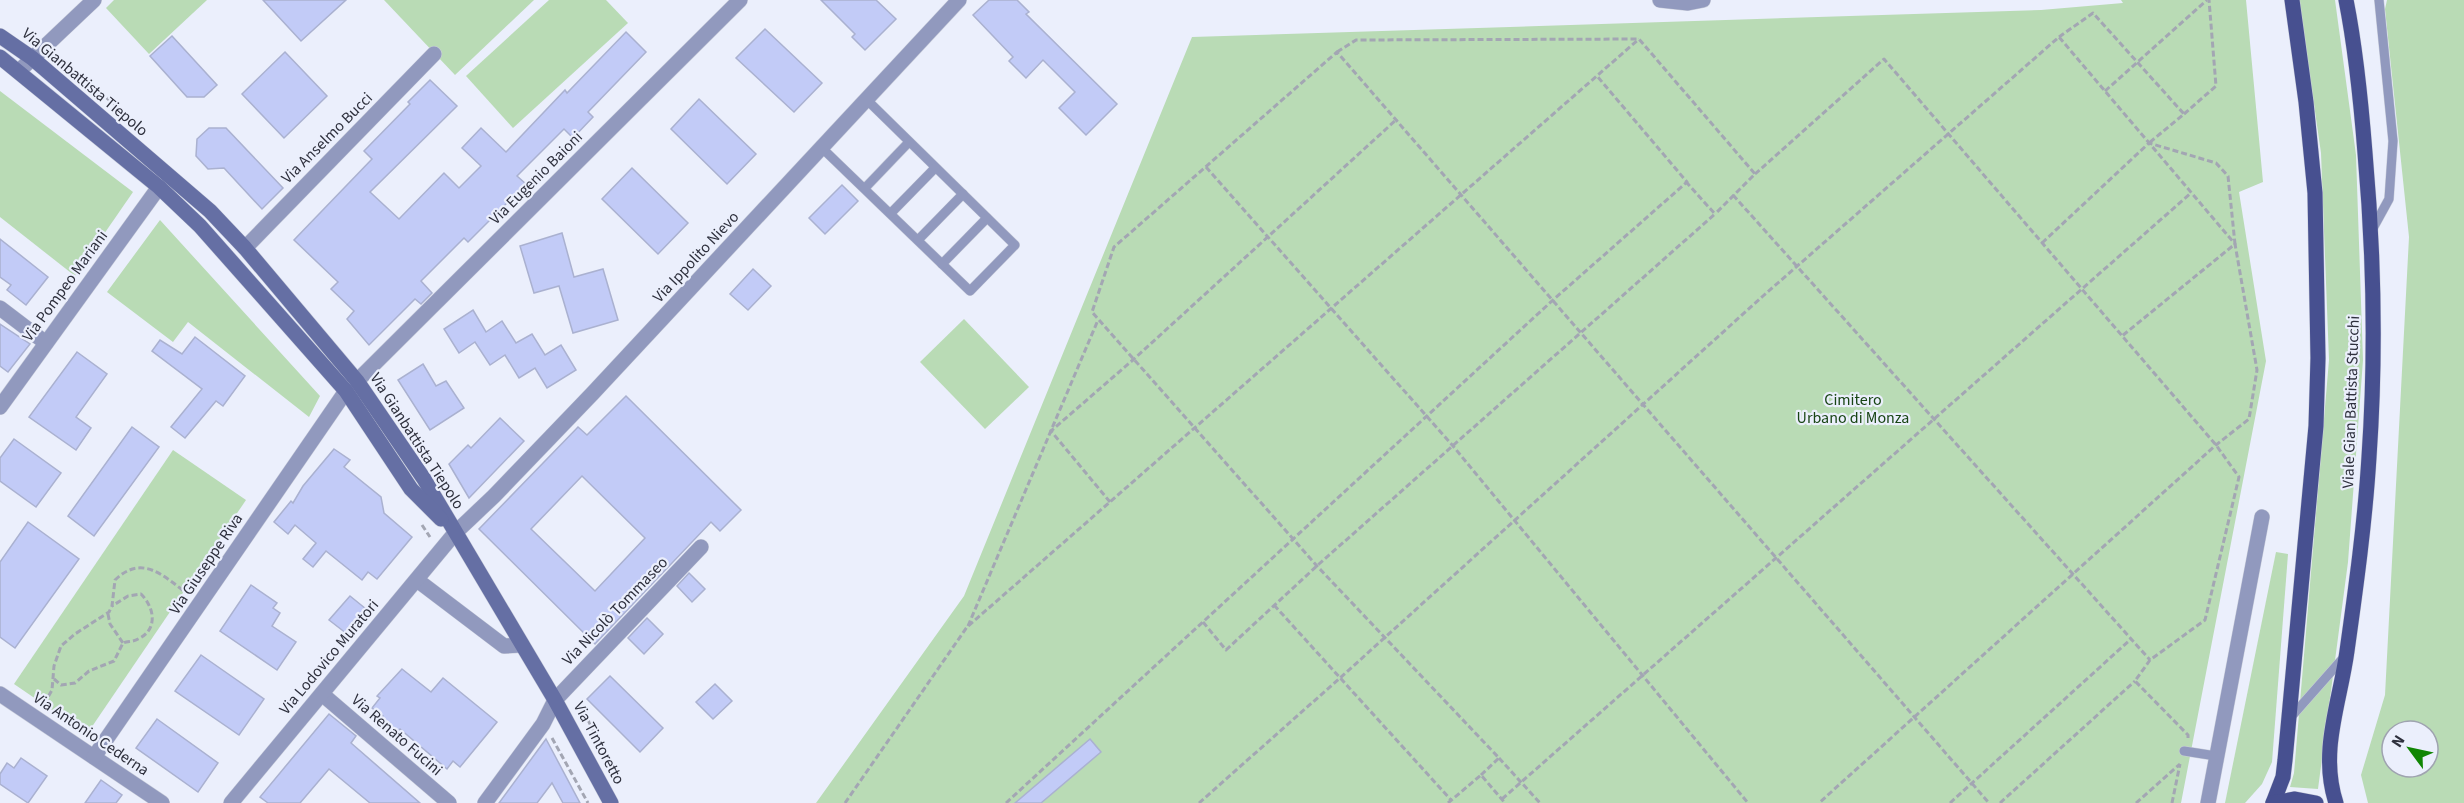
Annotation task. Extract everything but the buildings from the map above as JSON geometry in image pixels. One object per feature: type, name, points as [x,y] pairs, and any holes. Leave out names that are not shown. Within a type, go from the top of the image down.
[{"type":"main road","name":"Viale Gian Battista Stucchi","points":[[2292,0],[2306,102],[2315,193],[2318,358],[2316,426],[2289,720],[2283,773],[2273,803],[2295,799],[2316,803]]},
{"type":"main road","name":"Viale Gian Battista Stucchi","points":[[2336,803],[2329,775],[2329,750],[2347,654],[2369,457],[2374,345],[2372,230],[2361,110],[2346,0]]},
{"type":"street","points":[[19,71],[94,0]]},
{"type":"street","name":"Via Eugenio Baioni","points":[[352,386],[740,0]]},
{"type":"street","name":"Via Ippolito Nievo","points":[[455,534],[494,496],[823,149],[959,0]]},
{"type":"street","points":[[1660,0],[1688,3],[1703,0]]},
{"type":"street","name":"Via Gianbattista Tiepolo","points":[[0,36],[32,58],[210,211],[245,248],[424,479],[521,645]]},
{"type":"street","name":"Via Anselmo Bucci","points":[[245,248],[435,54]]},
{"type":"street","name":"Via Gianbattista Tiepolo","points":[[0,57],[159,187],[200,226],[352,386]]},
{"type":"street","name":"Via Pompeo Mariani","points":[[0,407],[159,187]]},
{"type":"street","points":[[0,308],[46,344]]},
{"type":"street","name":"Via Giuseppe Riva","points":[[94,757],[352,386]]},
{"type":"street","points":[[2208,803],[2262,517]]},
{"type":"street","name":"Via Lodovico Muratori","points":[[231,803],[455,534]]},
{"type":"street","name":"Via Nicolò Tommaseo","points":[[485,803],[543,724],[555,700],[701,547]]},
{"type":"street","points":[[417,580],[504,646],[521,645]]},
{"type":"street","name":"Via Tintoretto","points":[[521,645],[555,700],[611,803]]},
{"type":"street","name":"Via Renato Fucini","points":[[322,694],[448,803]]},
{"type":"street","name":"Via Antonio Cederna","points":[[1,696],[162,803]]},
{"type":"lane","points":[[2372,230],[2389,199],[2392,141],[2379,0]]},
{"type":"lane","points":[[823,149],[970,291],[1015,245],[867,100]]},
{"type":"lane","points":[[865,188],[909,142]]},
{"type":"lane","points":[[891,213],[935,168]]},
{"type":"lane","points":[[918,240],[963,194]]},
{"type":"lane","points":[[942,264],[987,218]]},
{"type":"lane","points":[[2289,720],[2347,654]]},
{"type":"lane","points":[[2184,751],[2217,756]]},
{"type":"path","points":[[2105,91],[2136,61],[2208,0]]},
{"type":"path","points":[[2042,243],[2149,143],[2216,86],[2208,0]]},
{"type":"path","points":[[1199,803],[1797,266],[2059,37],[2093,13],[2184,114]]},
{"type":"path","points":[[2059,37],[2235,244]]},
{"type":"path","points":[[1540,803],[1317,566],[1092,312],[1114,247],[1337,51],[1356,40],[1639,39],[1755,174]]},
{"type":"path","points":[[968,627],[1639,39]]},
{"type":"path","points":[[1337,51],[1989,803]]},
{"type":"path","points":[[1203,622],[1226,650],[1317,566],[1715,214],[1755,174],[1884,59],[2216,445],[2239,477],[2205,620],[2150,660],[2135,681],[2000,803]]},
{"type":"path","points":[[1596,76],[1715,214]]},
{"type":"path","points":[[1051,430],[1134,359],[1397,119]]},
{"type":"path","points":[[1819,803],[2216,445],[2249,419],[2257,370],[2235,244],[2228,176],[2216,163],[2149,143]]},
{"type":"path","points":[[1206,167],[1453,446],[1748,803]]},
{"type":"path","points":[[1006,803],[1553,300],[1687,182]]},
{"type":"path","points":[[1502,799],[2191,193]]},
{"type":"path","points":[[1733,195],[2150,660]]},
{"type":"path","points":[[2122,336],[2235,244]]},
{"type":"path","points":[[845,803],[968,627],[1098,319]]},
{"type":"path","points":[[1051,430],[1110,502]]},
{"type":"path","points":[[420,522],[440,551]]},
{"type":"path","points":[[39,710],[52,690],[56,660],[61,646],[109,612],[112,606],[115,580],[122,573],[140,567],[151,569],[201,603]]},
{"type":"path","points":[[112,606],[134,594],[141,594],[150,603],[153,622],[149,631],[137,640],[123,643]]},
{"type":"path","points":[[1274,605],[1449,802],[1499,758]]},
{"type":"path","points":[[109,612],[110,624],[123,643]]},
{"type":"path","points":[[1950,803],[2131,639]]},
{"type":"path","points":[[54,679],[61,685],[75,683],[89,671],[114,661],[123,643]]},
{"type":"path","points":[[2135,681],[2188,735],[2172,803]]},
{"type":"path","points":[[588,720],[615,772]]},
{"type":"path","points":[[543,724],[562,752],[588,803]]},
{"type":"path","points":[[2136,803],[2181,763]]},
{"type":"path","points":[[1481,775],[1505,803]]},
{"type":"green space","points":[[114,0],[207,0],[149,54],[106,8]]},
{"type":"green space","points":[[384,0],[534,0],[455,75]]},
{"type":"green space","points":[[549,0],[606,0],[628,23],[513,128],[466,76]]},
{"type":"green space","name":"Cimitero Urbano di Monza","points":[[2121,0],[2246,0],[2263,182],[2239,192],[2266,361],[2181,803],[816,803],[964,596],[1192,37],[2041,10],[2123,3]]},
{"type":"green space","points":[[2299,0],[2335,0],[2356,155],[2363,360],[2348,562],[2318,789],[2290,787],[2294,773],[2329,360],[2321,153]]},
{"type":"green space","points":[[2387,0],[2464,0],[2464,803],[2368,803],[2361,775],[2385,695],[2409,237],[2385,9]]},
{"type":"green space","points":[[0,91],[133,192],[75,276],[0,217]]},
{"type":"green space","points":[[160,220],[320,396],[309,417],[188,322],[173,342],[107,292]]},
{"type":"green space","points":[[964,319],[1029,387],[985,429],[920,362]]},
{"type":"green space","points":[[173,450],[246,500],[87,734],[14,684]]},
{"type":"green space","points":[[2276,552],[2288,554],[2272,762],[2262,784],[2245,803],[2225,803]]}]
